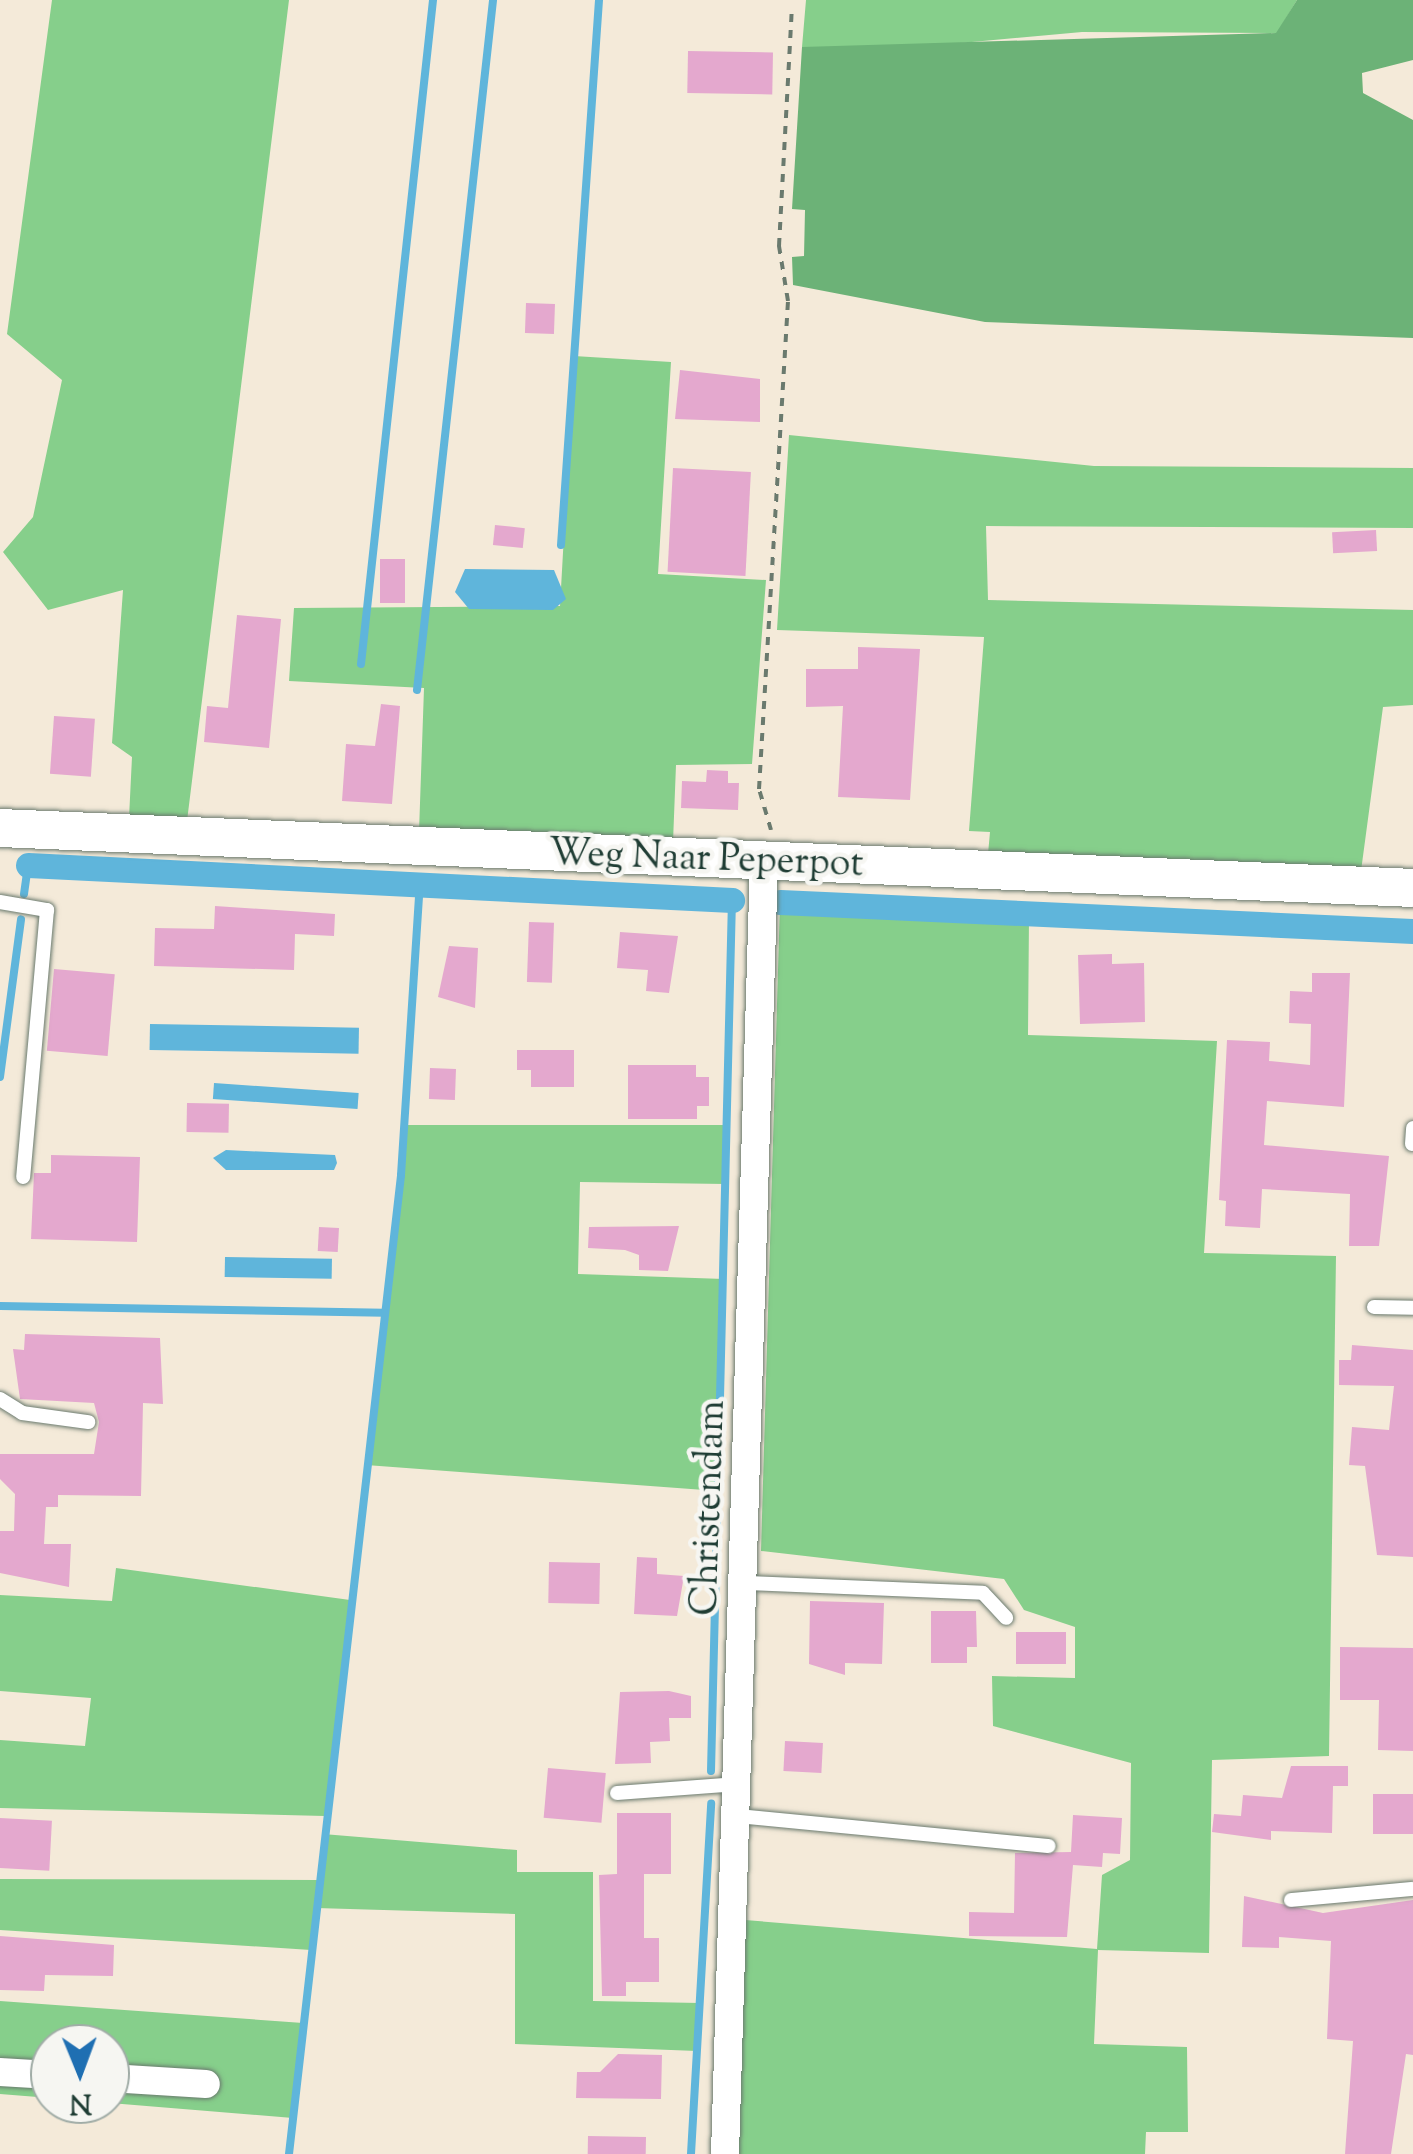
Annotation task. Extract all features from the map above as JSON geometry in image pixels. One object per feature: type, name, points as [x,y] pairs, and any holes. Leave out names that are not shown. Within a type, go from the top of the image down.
[{"type":"street","name":"Weg Naar Peperpot","points":[[0,828],[1413,888]]},
{"type":"street","name":"Christendam","points":[[724,2154],[772,863]]},
{"type":"street","points":[[0,2072],[30,2074]]},
{"type":"street","points":[[130,2079],[206,2084]]},
{"type":"lane","points":[[0,902],[47,910],[23,1177]]},
{"type":"lane","points":[[1374,1307],[1413,1308]]},
{"type":"lane","points":[[0,1399],[22,1413],[88,1422]]},
{"type":"lane","points":[[748,1583],[983,1593],[1006,1618]]},
{"type":"lane","points":[[617,1793],[738,1784]]},
{"type":"lane","points":[[737,1816],[1049,1846]]},
{"type":"lane","points":[[1291,1900],[1346,1888],[1413,1889]]},
{"type":"path","points":[[772,863],[759,789],[788,301],[779,246],[792,6]]},
{"type":"green space","points":[[52,0],[289,0],[187,821],[129,818],[132,757],[112,743],[123,590],[48,610],[3,552],[33,517],[62,380],[7,334]]},
{"type":"green space","points":[[806,0],[1297,0],[1277,33],[1082,32],[874,51],[802,47]]},
{"type":"green space","points":[[1297,0],[1413,0],[1413,60],[1362,73],[1363,93],[1413,120],[1413,338],[985,322],[793,285],[792,257],[804,256],[805,210],[792,209],[802,47],[1276,33]]},
{"type":"green space","points":[[574,356],[671,362],[658,574],[766,580],[752,764],[676,765],[673,842],[419,832],[424,688],[289,681],[294,608],[560,606]]},
{"type":"green space","points":[[789,435],[1094,466],[1413,468],[1413,528],[986,526],[988,600],[1413,610],[1413,705],[1383,707],[1361,871],[988,854],[990,832],[969,831],[984,637],[777,630]]},
{"type":"green space","points":[[780,902],[1029,917],[1028,1035],[1217,1041],[1204,1253],[1336,1256],[1329,1756],[1212,1760],[1209,1953],[1098,1950],[1094,2044],[1187,2047],[1188,2132],[1146,2132],[1145,2154],[735,2154],[745,1920],[1097,1949],[1102,1875],[1130,1860],[1131,1763],[993,1726],[992,1676],[1075,1678],[1075,1627],[1024,1610],[1004,1579],[761,1551]]},
{"type":"green space","points":[[405,1125],[728,1125],[726,1184],[580,1182],[578,1274],[724,1279],[718,1491],[366,1465]]},
{"type":"green space","points":[[116,1568],[350,1600],[325,1816],[0,1808],[0,1740],[85,1746],[91,1698],[0,1691],[0,1595],[112,1601]]},
{"type":"green space","points":[[323,1834],[517,1850],[517,1872],[593,1872],[593,2001],[700,2003],[697,2051],[515,2044],[515,1914],[316,1908],[311,1950],[0,1930],[0,1879],[317,1880]]},
{"type":"green space","points":[[0,2001],[303,2023],[293,2118],[130,2105],[130,2024],[30,2024],[30,2096],[0,2094]]},
{"type":"water","points":[[465,569],[554,570],[566,599],[553,610],[469,609],[455,592]]},
{"type":"water","points":[[150,1024],[359,1028],[359,1054],[150,1050]]},
{"type":"water","points":[[214,1083],[359,1093],[358,1109],[213,1099]]},
{"type":"water","points":[[226,1150],[335,1155],[337,1163],[334,1170],[226,1170],[213,1158]]},
{"type":"water","points":[[225,1257],[332,1259],[332,1279],[225,1277]]},
{"type":"building","points":[[688,51],[773,52],[772,94],[687,93]]},
{"type":"building","points":[[526,303],[555,304],[554,334],[525,333]]},
{"type":"building","points":[[680,370],[760,379],[760,422],[675,419]]},
{"type":"building","points":[[673,468],[751,472],[745,576],[668,572]]},
{"type":"building","points":[[495,525],[525,528],[523,548],[493,545]]},
{"type":"building","points":[[1376,530],[1377,551],[1333,553],[1332,532]]},
{"type":"building","points":[[380,559],[405,559],[405,603],[380,603]]},
{"type":"building","points":[[237,615],[281,619],[269,748],[204,742],[207,706],[228,708]]},
{"type":"building","points":[[858,647],[920,649],[910,800],[838,797],[843,706],[806,707],[806,669],[858,669]]},
{"type":"building","points":[[381,704],[400,706],[392,804],[342,801],[346,744],[375,746]]},
{"type":"building","points":[[54,716],[95,719],[91,777],[50,774]]},
{"type":"building","points":[[707,770],[728,771],[728,783],[739,783],[738,810],[681,808],[682,781],[706,782]]},
{"type":"building","points":[[215,906],[335,914],[334,936],[295,934],[294,970],[154,966],[155,928],[214,929]]},
{"type":"building","points":[[529,922],[554,923],[552,983],[527,982]]},
{"type":"building","points":[[620,932],[678,936],[669,993],[646,991],[648,970],[617,968]]},
{"type":"building","points":[[449,946],[478,948],[475,1008],[438,997]]},
{"type":"building","points":[[1112,954],[1112,964],[1144,963],[1145,1022],[1080,1024],[1078,955]]},
{"type":"building","points":[[54,969],[115,974],[108,1056],[47,1051]]},
{"type":"building","points":[[1312,973],[1350,973],[1344,1107],[1267,1101],[1264,1145],[1389,1156],[1379,1246],[1349,1246],[1350,1194],[1262,1189],[1260,1228],[1225,1226],[1226,1201],[1219,1200],[1227,1040],[1270,1042],[1269,1061],[1310,1065],[1311,1024],[1289,1023],[1290,991],[1312,992]]},
{"type":"building","points":[[517,1050],[574,1050],[574,1087],[531,1087],[531,1070],[517,1070]]},
{"type":"building","points":[[628,1065],[696,1065],[696,1077],[709,1077],[709,1106],[697,1106],[697,1119],[628,1119]]},
{"type":"building","points":[[430,1068],[456,1069],[455,1100],[429,1099]]},
{"type":"building","points":[[187,1103],[229,1104],[228,1133],[186,1132]]},
{"type":"building","points":[[51,1155],[140,1157],[137,1242],[31,1239],[34,1173],[51,1173]]},
{"type":"building","points":[[679,1226],[668,1271],[639,1270],[639,1255],[625,1250],[588,1248],[589,1227]]},
{"type":"building","points":[[319,1227],[339,1228],[338,1252],[318,1251]]},
{"type":"building","points":[[25,1334],[160,1338],[163,1404],[143,1403],[141,1496],[58,1495],[58,1507],[46,1507],[44,1544],[71,1544],[69,1587],[0,1573],[0,1531],[14,1531],[15,1494],[0,1479],[0,1454],[94,1454],[99,1422],[94,1403],[20,1399],[13,1349],[24,1350]]},
{"type":"building","points":[[1352,1345],[1413,1350],[1413,1557],[1377,1555],[1365,1466],[1349,1465],[1352,1427],[1389,1430],[1394,1386],[1339,1385],[1339,1360],[1351,1360]]},
{"type":"building","points":[[637,1557],[657,1558],[657,1574],[684,1576],[677,1616],[634,1614]]},
{"type":"building","points":[[549,1562],[600,1563],[599,1604],[548,1603]]},
{"type":"building","points":[[810,1601],[884,1603],[882,1664],[845,1663],[845,1675],[809,1664]]},
{"type":"building","points":[[931,1611],[976,1611],[977,1647],[967,1647],[967,1663],[931,1663]]},
{"type":"building","points":[[1016,1632],[1066,1632],[1066,1664],[1016,1664]]},
{"type":"building","points":[[1340,1647],[1413,1648],[1413,1751],[1378,1750],[1379,1700],[1340,1700]]},
{"type":"building","points":[[669,1691],[691,1696],[691,1718],[669,1718],[670,1741],[650,1742],[651,1763],[615,1764],[620,1692]]},
{"type":"building","points":[[785,1741],[823,1743],[821,1773],[783,1771]]},
{"type":"building","points":[[1291,1766],[1348,1766],[1348,1786],[1333,1786],[1332,1833],[1271,1831],[1271,1840],[1212,1832],[1214,1814],[1241,1816],[1243,1795],[1282,1798]]},
{"type":"building","points":[[548,1768],[606,1773],[601,1823],[544,1818]]},
{"type":"building","points":[[1373,1794],[1413,1794],[1413,1834],[1373,1834]]},
{"type":"building","points":[[617,1813],[671,1813],[671,1874],[644,1874],[644,1938],[659,1938],[659,1982],[626,1982],[626,1996],[602,1996],[599,1875],[617,1874]]},
{"type":"building","points":[[1073,1815],[1122,1818],[1120,1854],[1103,1853],[1102,1867],[1073,1865],[1067,1937],[969,1936],[969,1912],[1014,1913],[1015,1853],[1071,1852]]},
{"type":"building","points":[[0,1818],[52,1821],[49,1871],[0,1868]]},
{"type":"building","points":[[1244,1896],[1323,1913],[1413,1900],[1413,2055],[1406,2054],[1391,2154],[1345,2154],[1353,2041],[1327,2039],[1331,1941],[1279,1937],[1279,1948],[1242,1947]]},
{"type":"building","points":[[0,1936],[114,1945],[113,1976],[45,1975],[44,1991],[0,1990]]},
{"type":"building","points":[[618,2054],[662,2055],[661,2099],[576,2098],[577,2072],[600,2072]]},
{"type":"building","points":[[588,2136],[646,2137],[646,2154],[588,2154]]},
{"type":"waterway","points":[[361,664],[433,0]]},
{"type":"waterway","points":[[417,690],[493,0]]},
{"type":"waterway","points":[[561,545],[599,0]]},
{"type":"waterway","points":[[24,894],[28,865]]},
{"type":"waterway","points":[[28,865],[732,900]]},
{"type":"waterway","points":[[289,2154],[401,1175],[420,885]]},
{"type":"waterway","points":[[711,1771],[732,900]]},
{"type":"waterway","points":[[780,902],[1413,931]]},
{"type":"waterway","points":[[0,1077],[21,919]]},
{"type":"waterway","points":[[0,1306],[384,1313]]},
{"type":"waterway","points":[[691,2154],[711,1804]]}]
